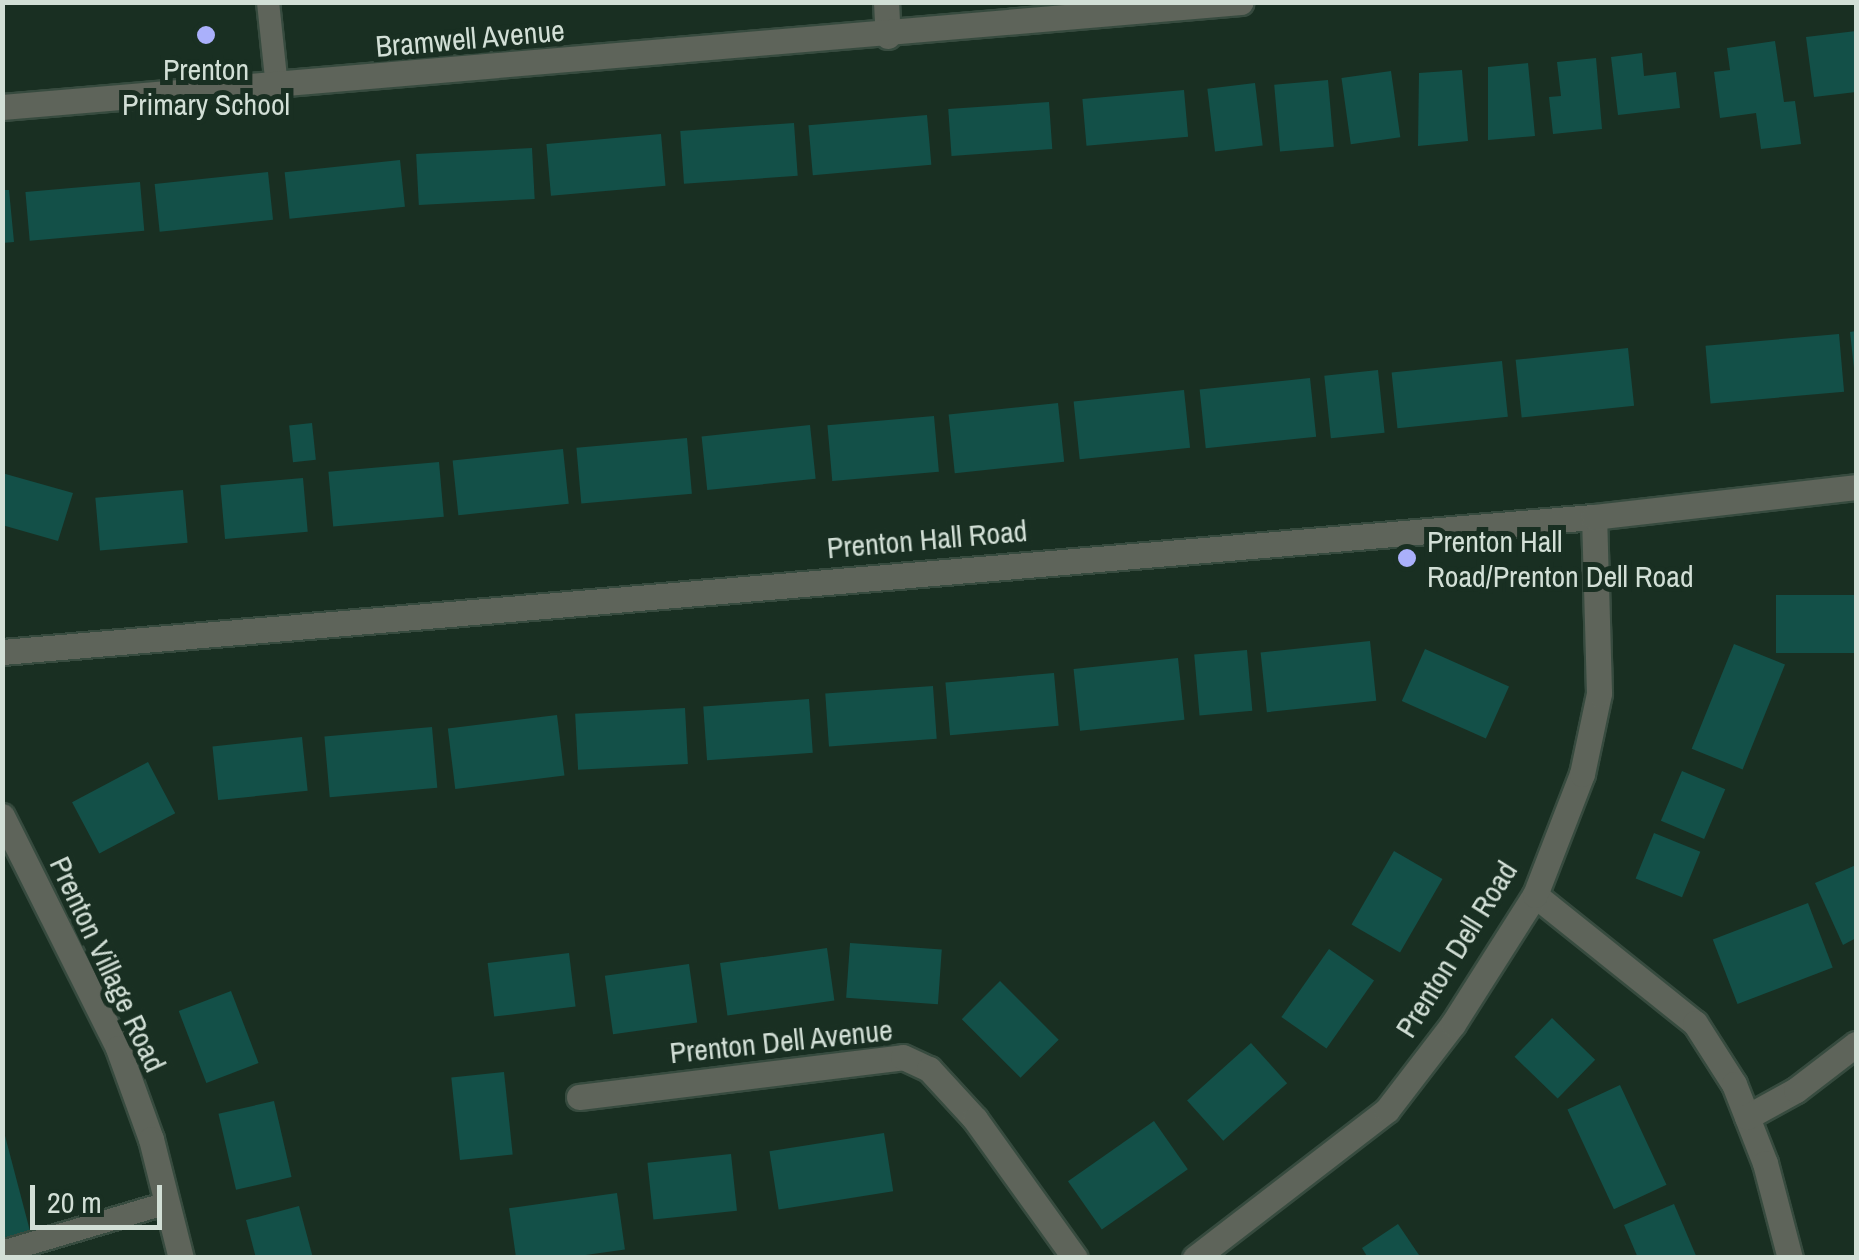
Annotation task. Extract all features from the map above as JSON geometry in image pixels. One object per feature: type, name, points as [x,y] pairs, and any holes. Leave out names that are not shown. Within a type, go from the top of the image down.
[{"type":"street","points":[[886,2],[888,36]]},
{"type":"street","name":"Bramwell Avenue","points":[[2,107],[888,36],[1242,2]]},
{"type":"street","name":"Prenton Hall Road","points":[[2,652],[1594,517],[1856,487]]},
{"type":"street","name":"Prenton Dell Road","points":[[1195,1258],[1387,1110],[1452,1024],[1535,895],[1582,774],[1599,693],[1594,517]]},
{"type":"street","name":"Prenton Village Road","points":[[2,816],[118,1048],[167,1203],[180,1258]]},
{"type":"street","points":[[1535,895],[1694,1024],[1748,1117],[1790,1258]]},
{"type":"street","points":[[1748,1117],[1796,1090],[1856,1044]]},
{"type":"street","name":"Prenton Dell Avenue","points":[[579,1097],[903,1057],[929,1069],[975,1119],[1075,1258]]},
{"type":"lane","points":[[268,2],[277,86]]},
{"type":"lane","points":[[2,1252],[167,1203]]},
{"type":"building","points":[[1856,31],[1856,92],[1814,97],[1806,37]]},
{"type":"building","points":[[1775,41],[1784,102],[1795,101],[1801,144],[1761,149],[1756,113],[1720,118],[1714,72],[1730,70],[1727,48]]},
{"type":"building","points":[[1642,53],[1644,76],[1676,72],[1680,108],[1618,115],[1611,57]]},
{"type":"building","points":[[1596,58],[1602,129],[1553,134],[1549,97],[1561,96],[1557,62]]},
{"type":"building","points":[[1528,63],[1535,136],[1488,140],[1488,67]]},
{"type":"building","points":[[1462,70],[1468,141],[1418,146],[1419,73]]},
{"type":"building","points":[[1391,71],[1400,137],[1351,144],[1341,78]]},
{"type":"building","points":[[1328,80],[1334,147],[1280,151],[1274,85]]},
{"type":"building","points":[[1255,83],[1263,146],[1215,151],[1207,89]]},
{"type":"building","points":[[1184,90],[1188,137],[1086,146],[1082,99]]},
{"type":"building","points":[[1049,102],[1052,149],[952,156],[948,109]]},
{"type":"building","points":[[927,115],[931,165],[813,175],[808,125]]},
{"type":"building","points":[[794,123],[798,176],[684,184],[680,131]]},
{"type":"building","points":[[661,134],[666,186],[551,196],[546,144]]},
{"type":"building","points":[[532,148],[535,199],[419,205],[416,154]]},
{"type":"building","points":[[400,160],[405,207],[290,219],[285,172]]},
{"type":"building","points":[[268,172],[273,220],[160,232],[155,184]]},
{"type":"building","points":[[140,182],[144,231],[30,241],[25,192]]},
{"type":"building","points":[[2,190],[9,190],[14,242],[2,243]]},
{"type":"building","points":[[1856,331],[1856,368],[1854,368],[1850,332]]},
{"type":"building","points":[[1839,334],[1844,392],[1711,403],[1706,346]]},
{"type":"building","points":[[1628,348],[1634,406],[1522,417],[1516,360]]},
{"type":"building","points":[[1502,361],[1508,417],[1397,428],[1392,373]]},
{"type":"building","points":[[1378,370],[1385,433],[1331,438],[1324,376]]},
{"type":"building","points":[[1310,378],[1316,437],[1206,448],[1200,390]]},
{"type":"building","points":[[1184,390],[1190,448],[1080,459],[1074,402]]},
{"type":"building","points":[[1058,403],[1064,462],[955,473],[949,414]]},
{"type":"building","points":[[934,416],[939,472],[832,481],[827,425]]},
{"type":"building","points":[[312,423],[316,460],[293,462],[289,425]]},
{"type":"building","points":[[810,425],[816,479],[707,490],[702,436]]},
{"type":"building","points":[[687,438],[692,494],[581,503],[576,448]]},
{"type":"building","points":[[563,449],[569,504],[458,515],[453,461]]},
{"type":"building","points":[[439,462],[444,517],[333,526],[328,472]]},
{"type":"building","points":[[2,473],[73,493],[58,541],[2,525]]},
{"type":"building","points":[[303,478],[308,532],[225,539],[220,485]]},
{"type":"building","points":[[183,490],[188,543],[100,550],[95,498]]},
{"type":"building","points":[[1776,595],[1856,595],[1856,653],[1776,653]]},
{"type":"building","points":[[1370,641],[1376,701],[1267,712],[1261,652]]},
{"type":"building","points":[[1734,644],[1785,665],[1743,769],[1692,749]]},
{"type":"building","points":[[1425,649],[1509,686],[1486,738],[1402,701]]},
{"type":"building","points":[[1247,650],[1252,711],[1200,715],[1194,655]]},
{"type":"building","points":[[1178,658],[1184,720],[1080,731],[1074,669]]},
{"type":"building","points":[[1054,673],[1059,726],[950,735],[945,682]]},
{"type":"building","points":[[933,686],[937,739],[829,746],[825,694]]},
{"type":"building","points":[[809,699],[813,753],[707,760],[703,706]]},
{"type":"building","points":[[685,708],[688,764],[578,770],[575,714]]},
{"type":"building","points":[[557,715],[564,776],[455,789],[448,728]]},
{"type":"building","points":[[432,727],[437,788],[330,797],[324,736]]},
{"type":"building","points":[[302,737],[308,791],[218,800],[212,746]]},
{"type":"building","points":[[148,762],[175,813],[99,854],[72,802]]},
{"type":"building","points":[[1682,771],[1725,789],[1704,839],[1661,821]]},
{"type":"building","points":[[1654,833],[1700,852],[1682,897],[1636,878]]},
{"type":"building","points":[[1394,851],[1442,879],[1400,953],[1352,925]]},
{"type":"building","points":[[1856,865],[1856,938],[1843,945],[1815,883]]},
{"type":"building","points":[[1808,903],[1833,967],[1738,1004],[1713,940]]},
{"type":"building","points":[[850,943],[942,949],[938,1004],[846,998]]},
{"type":"building","points":[[827,948],[834,1000],[727,1016],[720,963]]},
{"type":"building","points":[[1329,949],[1374,981],[1326,1049],[1281,1017]]},
{"type":"building","points":[[569,953],[576,1007],[494,1017],[488,963]]},
{"type":"building","points":[[689,964],[697,1022],[613,1034],[605,976]]},
{"type":"building","points":[[1000,981],[1059,1040],[1021,1078],[962,1019]]},
{"type":"building","points":[[231,991],[259,1063],[206,1083],[179,1011]]},
{"type":"building","points":[[1552,1018],[1595,1060],[1558,1099],[1514,1057]]},
{"type":"building","points":[[1251,1043],[1287,1083],[1223,1141],[1187,1101]]},
{"type":"building","points":[[504,1072],[513,1155],[460,1160],[451,1078]]},
{"type":"building","points":[[1620,1085],[1666,1185],[1614,1209],[1567,1110]]},
{"type":"building","points":[[274,1101],[292,1177],[236,1190],[218,1114]]},
{"type":"building","points":[[1154,1121],[1188,1169],[1102,1230],[1068,1181]]},
{"type":"building","points":[[2,1133],[30,1231],[2,1238]]},
{"type":"building","points":[[884,1133],[893,1191],[779,1209],[769,1151]]},
{"type":"building","points":[[731,1154],[737,1211],[653,1219],[647,1163]]},
{"type":"building","points":[[617,1193],[625,1249],[564,1258],[516,1258],[509,1208]]},
{"type":"building","points":[[1674,1204],[1697,1258],[1638,1258],[1624,1225]]},
{"type":"building","points":[[299,1206],[313,1258],[256,1258],[246,1220]]},
{"type":"building","points":[[1398,1224],[1421,1258],[1368,1258],[1362,1248]]},
{"type":"place","name":"Prenton Primary School","points":[[206,35]]},
{"type":"place","name":"Prenton Hall Road/Prenton Dell Road","points":[[1407,558]]}]
